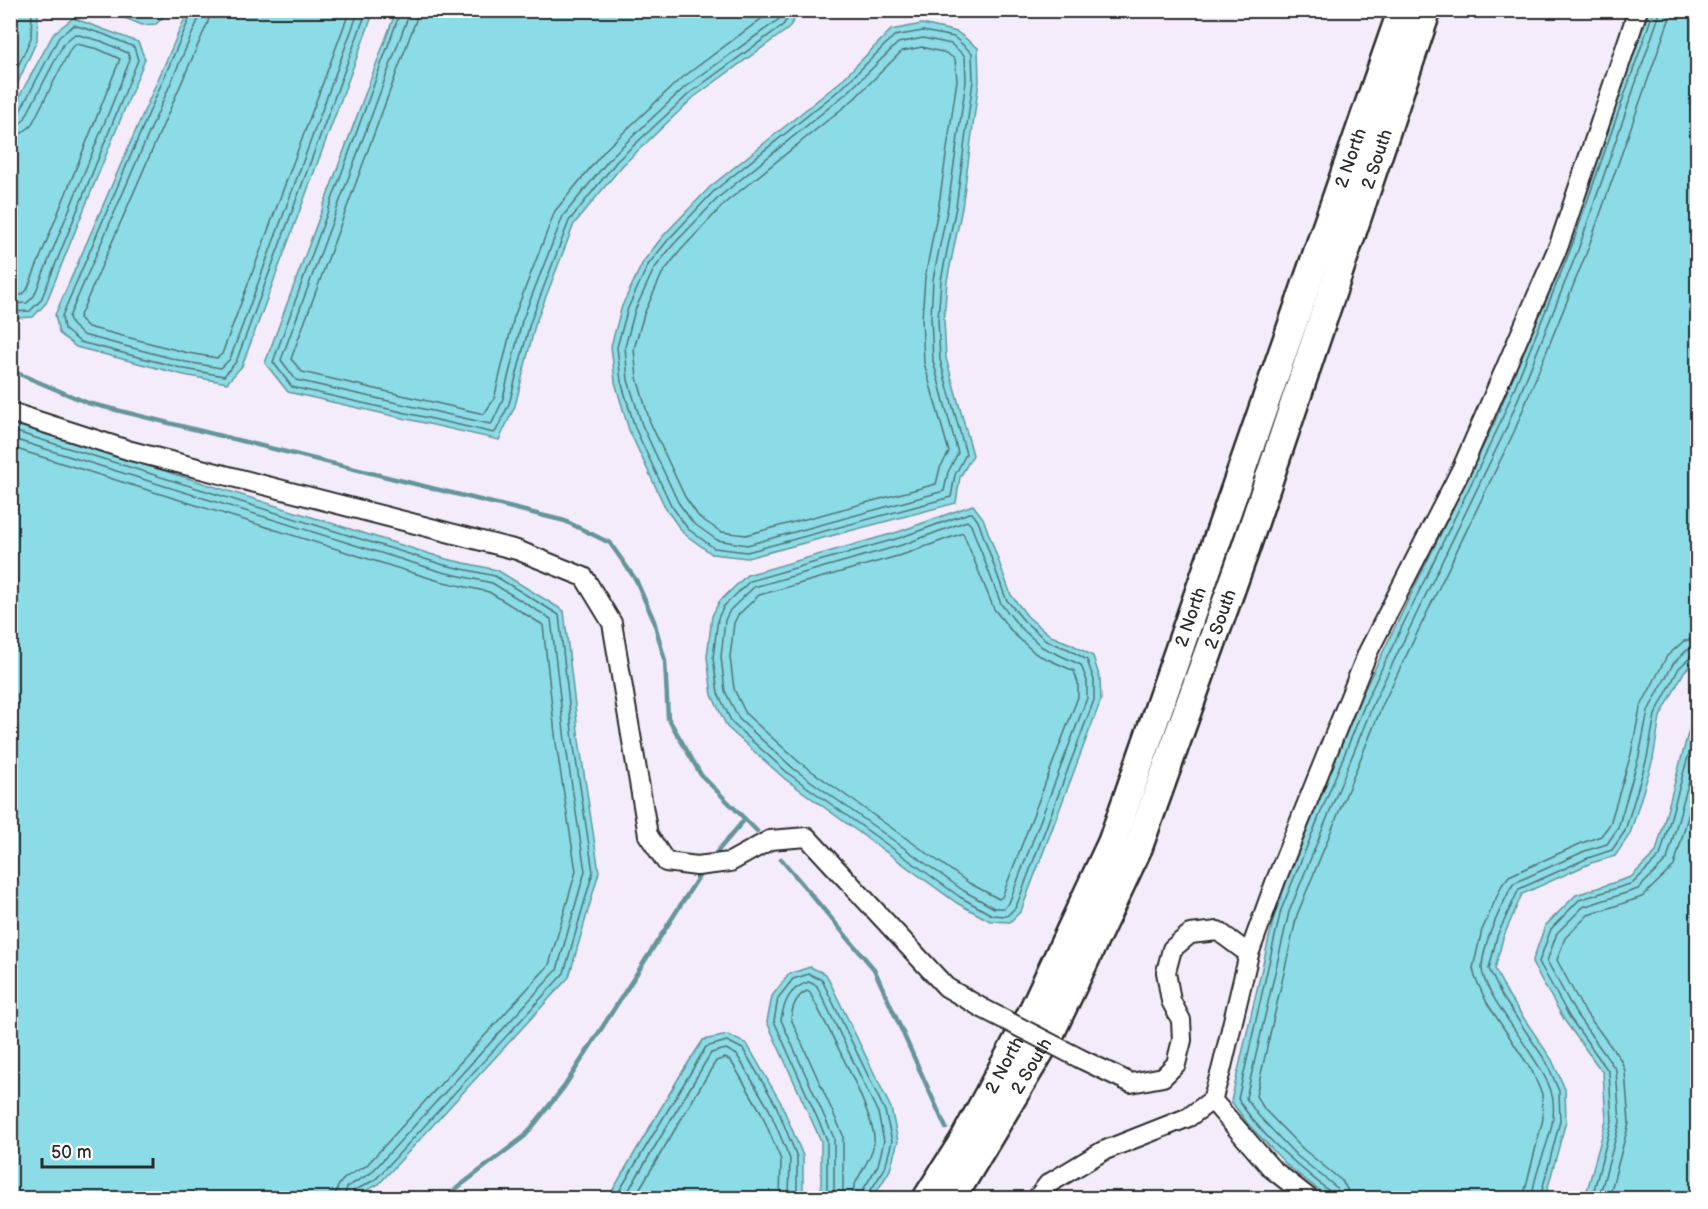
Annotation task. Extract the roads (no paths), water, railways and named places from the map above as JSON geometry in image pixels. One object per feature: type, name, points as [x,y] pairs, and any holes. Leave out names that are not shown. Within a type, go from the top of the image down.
[{"type":"highway","name":"2 North","points":[[927,1198],[964,1140],[1028,1020],[1112,842],[1402,10]]},
{"type":"highway","name":"2 South","points":[[952,1198],[1048,1038],[1138,848],[1245,550],[1427,10]]},
{"type":"street","points":[[1037,1198],[1048,1184],[1103,1151],[1189,1117],[1212,1100],[1249,954],[1368,652],[1462,468],[1559,245],[1638,10]]},
{"type":"street","points":[[10,412],[131,451],[517,550],[584,577],[612,623],[648,835],[666,862],[697,866],[730,862],[770,840],[807,837],[946,987],[982,1008],[1131,1083],[1163,1077],[1176,1064],[1182,1040],[1181,1020],[1171,1001],[1166,972],[1172,948],[1190,934],[1218,931],[1249,954]]},
{"type":"street","points":[[1212,1100],[1272,1169],[1309,1198]]},
{"type":"water","points":[[11,10],[38,13],[37,40],[11,98]]},
{"type":"water","points":[[108,11],[170,11],[156,24],[142,25]]},
{"type":"water","points":[[188,11],[374,11],[242,366],[227,383],[184,375],[76,347],[59,333],[55,315]]},
{"type":"water","points":[[396,11],[800,11],[788,29],[694,97],[622,166],[574,224],[535,325],[515,406],[499,440],[288,392],[265,363]]},
{"type":"water","points":[[1649,11],[1697,11],[1697,658],[1684,672],[1660,717],[1653,759],[1630,834],[1615,856],[1591,863],[1522,894],[1503,938],[1495,969],[1507,993],[1552,1060],[1565,1089],[1566,1121],[1545,1198],[1329,1198],[1288,1166],[1248,1124],[1231,1101],[1276,908],[1361,697],[1494,424],[1565,246]]},
{"type":"water","points":[[73,18],[138,42],[145,59],[46,303],[33,317],[13,318],[10,317],[11,119],[20,95],[54,33]]},
{"type":"water","points":[[922,24],[957,32],[978,48],[979,81],[962,208],[947,281],[944,319],[946,358],[973,455],[960,477],[956,503],[747,558],[712,554],[683,533],[666,509],[629,430],[615,382],[611,346],[622,306],[643,262],[663,236],[710,187],[840,82],[891,30]]},
{"type":"water","points":[[11,423],[446,559],[497,570],[564,611],[579,740],[599,872],[569,977],[379,1184],[352,1198],[11,1198]]},
{"type":"water","points":[[973,505],[983,518],[1011,595],[1028,617],[1051,636],[1093,656],[1100,679],[1101,700],[1021,911],[1010,922],[990,921],[957,903],[785,779],[727,727],[712,695],[707,657],[712,616],[719,602],[747,575],[898,532]]},
{"type":"water","points":[[1697,706],[1697,1198],[1585,1198],[1606,1121],[1603,1073],[1565,1021],[1532,963],[1545,926],[1576,895],[1631,877],[1656,852]]},
{"type":"water","points":[[810,967],[826,974],[891,1108],[898,1141],[890,1170],[873,1198],[821,1198],[821,1141],[767,1022],[772,996],[789,974]]},
{"type":"water","points":[[728,1035],[747,1044],[781,1103],[803,1156],[803,1198],[608,1198],[703,1040]]},
{"type":"waterway","points":[[10,370],[88,403],[565,521],[610,543],[636,580],[654,621],[665,661],[668,718],[701,775],[757,831]]},
{"type":"waterway","points":[[710,860],[745,819]]},
{"type":"waterway","points":[[781,859],[874,969],[946,1128]]},
{"type":"waterway","points":[[444,1198],[525,1136],[564,1087],[703,870]]}]
